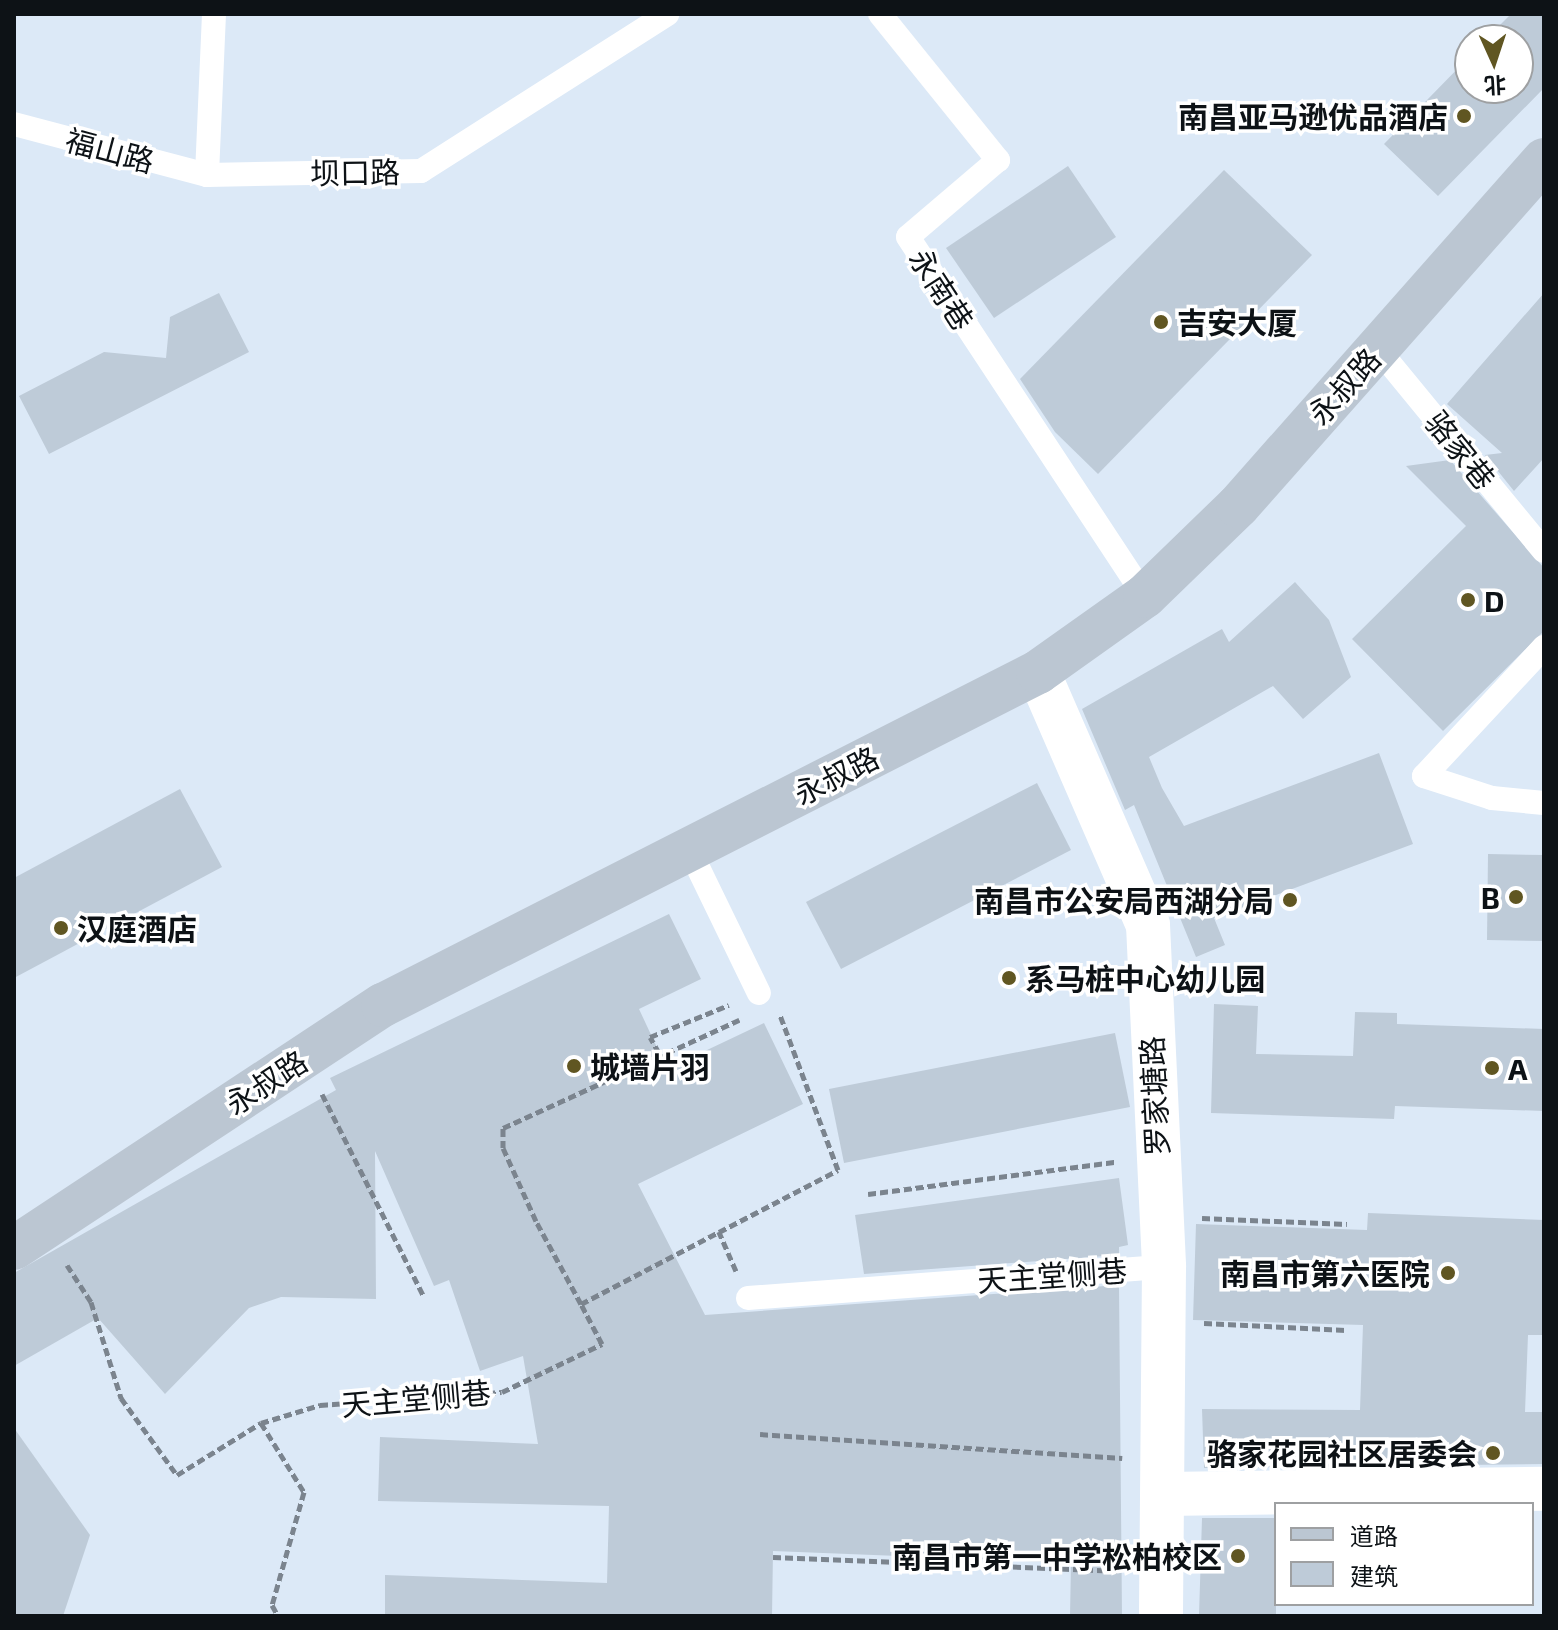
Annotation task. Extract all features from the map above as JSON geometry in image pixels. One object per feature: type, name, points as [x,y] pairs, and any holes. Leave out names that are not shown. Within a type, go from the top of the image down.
[{"type":"street","name":"永叔路","points":[[29,1238],[383,1005],[1038,672],[1145,596],[1238,506],[1544,160]]},
{"type":"street","name":"罗家塘路","points":[[1038,672],[1148,925],[1156,1157],[1164,1267],[1161,1616]]},
{"type":"street","points":[[1164,1477],[1544,1489]]},
{"type":"lane","points":[[207,175],[214,14]]},
{"type":"lane","name":"坝口路","points":[[207,175],[421,171],[667,14]]},
{"type":"lane","name":"永南巷","points":[[880,14],[998,160],[908,237],[1145,596]]},
{"type":"lane","name":"福山路","points":[[14,124],[207,175]]},
{"type":"lane","name":"骆家巷","points":[[1378,349],[1544,551]]},
{"type":"lane","points":[[1544,647],[1424,776],[1492,798],[1544,803]]},
{"type":"lane","points":[[689,849],[762,1003]]},
{"type":"lane","name":"天主堂侧巷","points":[[748,1298],[1164,1267]]},
{"type":"path","points":[[659,1053],[650,1037],[762,1003],[777,1009],[838,1170],[581,1304],[530,1209],[503,1148],[503,1128],[659,1053],[750,1017]]},
{"type":"path","points":[[303,1057],[423,1295]]},
{"type":"path","points":[[868,1194],[1156,1157]]},
{"type":"path","points":[[1161,1217],[1347,1224]]},
{"type":"path","points":[[719,1232],[748,1298]]},
{"type":"path","name":"天主堂侧巷","points":[[29,1238],[91,1302],[121,1398],[177,1475],[261,1423],[320,1405],[502,1392],[602,1344],[581,1304]]},
{"type":"path","points":[[1199,1337],[1198,1323],[1346,1330]]},
{"type":"path","points":[[261,1423],[304,1492],[272,1605],[278,1616]]},
{"type":"path","points":[[760,1434],[1164,1477]]},
{"type":"path","points":[[773,1557],[1162,1573]]},
{"type":"building","name":"南昌亚马逊优品酒店","points":[[1511,14],[1544,14],[1544,88],[1534,98],[1534,24],[1501,24]]},
{"type":"building","name":"南昌亚马逊优品酒店","points":[[1454,72],[1454,104],[1528,104],[1438,196],[1384,144]]},
{"type":"building","points":[[1068,166],[1116,237],[994,318],[946,248]]},
{"type":"building","name":"吉安大厦","points":[[1224,170],[1312,255],[1098,474],[1055,432],[1020,379]]},
{"type":"building","points":[[219,293],[249,352],[49,454],[19,396],[104,352],[166,358],[170,317]]},
{"type":"building","points":[[1544,293],[1544,458],[1514,491],[1485,455],[1502,453],[1447,404]]},
{"type":"building","name":"D","points":[[1450,460],[1544,568],[1544,631],[1443,731],[1352,639],[1466,526],[1406,466]]},
{"type":"building","points":[[1295,582],[1329,620],[1351,677],[1303,719],[1273,686],[1149,757],[1162,788],[1184,826],[1379,753],[1413,844],[1214,918],[1225,945],[1196,957],[1134,805],[1125,810],[1082,709],[1222,629],[1229,642]]},
{"type":"building","points":[[1037,783],[1071,850],[841,969],[806,902]]},
{"type":"building","name":"汉庭酒店","points":[[180,789],[222,867],[14,978],[14,878]]},
{"type":"building","name":"B","points":[[1488,854],[1544,855],[1544,941],[1487,940]]},
{"type":"building","points":[[669,914],[701,979],[639,1009],[667,1069],[764,1023],[803,1104],[638,1184],[705,1315],[1119,1285],[1122,1616],[1070,1616],[1071,1563],[773,1551],[772,1616],[385,1616],[385,1575],[607,1583],[609,1506],[378,1501],[380,1437],[538,1444],[523,1356],[480,1371],[449,1280],[434,1286],[375,1151],[376,1299],[281,1297],[249,1308],[165,1394],[98,1318],[14,1366],[14,1273],[336,1090],[330,1078]]},
{"type":"building","points":[[1214,1004],[1258,1006],[1256,1054],[1353,1056],[1355,1012],[1397,1013],[1397,1024],[1544,1029],[1544,1111],[1395,1106],[1394,1119],[1211,1113]]},
{"type":"building","points":[[1115,1033],[1130,1107],[844,1163],[829,1089]]},
{"type":"building","points":[[1119,1178],[1128,1245],[1119,1247],[1119,1255],[864,1274],[855,1215]]},
{"type":"building","points":[[1368,1213],[1544,1220],[1544,1335],[1528,1335],[1525,1412],[1544,1412],[1544,1464],[1204,1468],[1202,1409],[1360,1410],[1363,1325],[1193,1320],[1196,1224],[1367,1230]]},
{"type":"building","points":[[14,1428],[90,1535],[63,1616],[14,1616]]},
{"type":"building","points":[[1202,1518],[1274,1518],[1276,1616],[1199,1616]]},
{"type":"place","name":"南昌亚马逊优品酒店","points":[[1464,116]]},
{"type":"place","name":"吉安大厦","points":[[1161,322]]},
{"type":"place","name":"D","points":[[1468,600]]},
{"type":"place","name":"B","points":[[1516,897]]},
{"type":"place","name":"南昌市公安局西湖分局","points":[[1290,900]]},
{"type":"place","name":"汉庭酒店","points":[[61,928]]},
{"type":"place","name":"系马桩中心幼儿园","points":[[1009,978]]},
{"type":"place","name":"城墙片羽","points":[[574,1066]]},
{"type":"place","name":"A","points":[[1492,1068]]},
{"type":"place","name":"南昌市第六医院","points":[[1448,1273]]},
{"type":"place","name":"骆家花园社区居委会","points":[[1493,1453]]},
{"type":"place","name":"南昌市第一中学松柏校区","points":[[1238,1556]]}]
